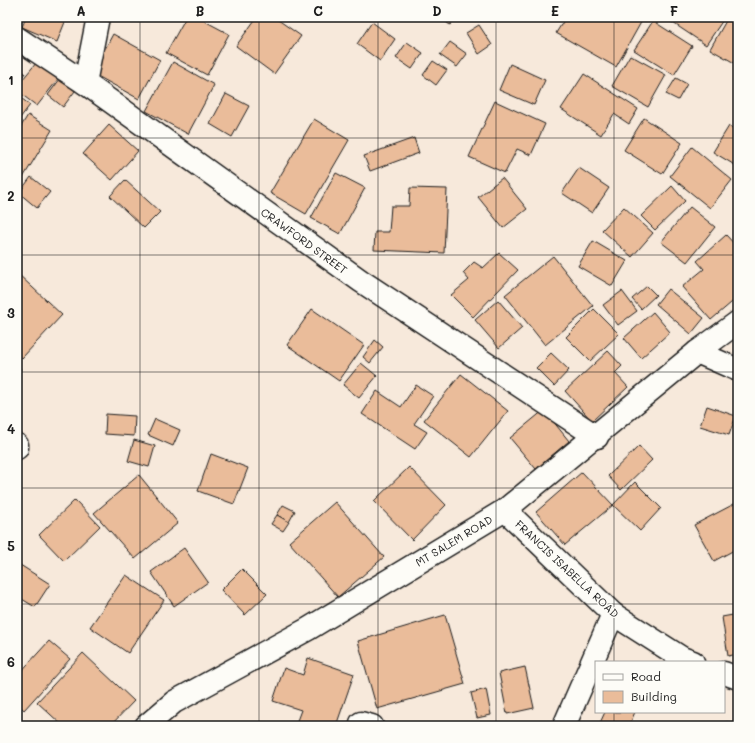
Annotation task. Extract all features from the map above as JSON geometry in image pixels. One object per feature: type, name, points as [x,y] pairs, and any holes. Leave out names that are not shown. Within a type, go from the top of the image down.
[{"type":"street","points":[[85,83],[98,17]]},
{"type":"street","name":"CRAWFORD STREET","points":[[17,38],[85,83],[361,281],[596,437]]},
{"type":"street","name":"MT SALEM ROAD","points":[[146,726],[174,702],[308,629],[505,510],[596,437],[697,352],[738,322]]},
{"type":"street","points":[[697,352],[738,370]]},
{"type":"street","name":"FRANCIS ISABELLA ROAD","points":[[505,510],[614,614],[682,658],[690,661]]},
{"type":"street","points":[[564,726],[614,614]]},
{"type":"street","points":[[725,673],[738,678]]},
{"type":"building","points":[[26,17],[67,17],[57,42],[22,27]]},
{"type":"building","points":[[186,17],[197,17],[229,34],[207,75],[166,53]]},
{"type":"building","points":[[257,17],[274,17],[301,36],[274,74],[236,46]]},
{"type":"building","points":[[439,17],[456,17],[450,25]]},
{"type":"building","points":[[566,17],[644,17],[616,67],[556,33]]},
{"type":"building","points":[[664,17],[725,17],[706,45]]},
{"type":"building","points":[[727,19],[738,25],[738,65],[710,49]]},
{"type":"building","points":[[653,21],[692,46],[674,75],[634,50]]},
{"type":"building","points":[[372,22],[395,39],[380,61],[357,44]]},
{"type":"building","points":[[479,25],[492,45],[479,54],[466,33]]},
{"type":"building","points":[[113,34],[160,60],[139,99],[92,73]]},
{"type":"building","points":[[407,42],[423,53],[412,69],[396,58]]},
{"type":"building","points":[[450,42],[467,54],[457,67],[440,55]]},
{"type":"building","points":[[630,55],[666,75],[648,107],[612,86]]},
{"type":"building","points":[[433,61],[447,70],[436,85],[423,75]]},
{"type":"building","points":[[37,62],[59,78],[37,106],[17,91],[17,86]]},
{"type":"building","points":[[173,62],[214,85],[188,134],[146,111]]},
{"type":"building","points":[[510,64],[545,80],[534,105],[499,90]]},
{"type":"building","points":[[17,67],[25,73],[17,84]]},
{"type":"building","points":[[584,74],[638,109],[629,124],[614,114],[601,135],[561,109]]},
{"type":"building","points":[[676,78],[687,84],[678,100],[666,94]]},
{"type":"building","points":[[60,79],[75,91],[63,107],[48,95]]},
{"type":"building","points":[[226,94],[249,106],[232,137],[210,124]]},
{"type":"building","points":[[17,95],[30,105],[17,122]]},
{"type":"building","points":[[495,101],[545,124],[531,155],[517,149],[505,173],[469,157]]},
{"type":"building","points":[[28,115],[52,130],[21,181],[17,178],[17,133]]},
{"type":"building","points":[[644,118],[682,143],[662,174],[624,150]]},
{"type":"building","points":[[314,119],[349,140],[306,214],[270,193]]},
{"type":"building","points":[[109,125],[138,151],[112,180],[83,154]]},
{"type":"building","points":[[729,126],[738,131],[738,167],[713,152]]},
{"type":"building","points":[[414,138],[419,153],[370,171],[364,156]]},
{"type":"building","points":[[692,147],[732,180],[710,208],[670,176]]},
{"type":"building","points":[[579,168],[609,188],[592,213],[562,193]]},
{"type":"building","points":[[336,173],[365,188],[340,234],[311,218]]},
{"type":"building","points":[[31,177],[50,192],[37,208],[19,193]]},
{"type":"building","points":[[502,178],[527,209],[503,228],[478,197]]},
{"type":"building","points":[[125,180],[160,212],[144,228],[110,196]]},
{"type":"building","points":[[672,186],[685,201],[655,230],[641,216]]},
{"type":"building","points":[[410,188],[447,189],[444,253],[374,250],[375,232],[389,232],[391,206],[409,206]]},
{"type":"building","points":[[624,207],[653,233],[632,257],[602,230]]},
{"type":"building","points":[[690,207],[715,227],[687,262],[661,242]]},
{"type":"building","points":[[726,235],[738,248],[738,297],[711,320],[682,287],[704,269],[697,261]]},
{"type":"building","points":[[593,241],[627,261],[612,286],[578,266]]},
{"type":"building","points":[[499,253],[518,270],[473,317],[451,295],[469,280],[463,273],[474,262],[483,268]]},
{"type":"building","points":[[553,256],[593,306],[545,345],[505,295]]},
{"type":"building","points":[[17,273],[62,315],[22,358],[17,353]]},
{"type":"building","points":[[647,286],[656,295],[641,309],[632,299]]},
{"type":"building","points":[[668,289],[704,318],[691,334],[656,304]]},
{"type":"building","points":[[622,291],[637,311],[618,325],[603,305]]},
{"type":"building","points":[[498,300],[522,328],[499,348],[475,320]]},
{"type":"building","points":[[312,309],[364,345],[339,381],[287,345]]},
{"type":"building","points":[[594,309],[619,334],[590,361],[566,337]]},
{"type":"building","points":[[653,312],[670,332],[641,358],[624,338]]},
{"type":"building","points":[[375,340],[383,347],[370,363],[363,357]]},
{"type":"building","points":[[608,351],[622,366],[615,373],[628,387],[592,421],[565,391]]},
{"type":"building","points":[[551,353],[569,370],[554,386],[536,368]]},
{"type":"building","points":[[361,363],[377,376],[359,398],[343,385]]},
{"type":"building","points":[[17,365],[21,369],[17,374]]},
{"type":"building","points":[[461,374],[508,411],[471,457],[424,420]]},
{"type":"building","points":[[416,385],[433,396],[414,424],[427,432],[415,449],[362,414],[377,391],[401,407]]},
{"type":"building","points":[[707,406],[736,416],[729,435],[700,426]]},
{"type":"building","points":[[544,410],[569,441],[536,469],[510,438]]},
{"type":"building","points":[[106,414],[135,416],[134,436],[105,434]]},
{"type":"building","points":[[155,419],[180,430],[173,446],[148,435]]},
{"type":"building","points":[[134,440],[155,446],[149,467],[128,461]]},
{"type":"building","points":[[639,446],[652,460],[621,490],[608,476]]},
{"type":"building","points":[[211,454],[248,468],[234,504],[198,491]]},
{"type":"building","points":[[738,461],[738,474],[735,474]]},
{"type":"building","points":[[409,467],[446,505],[412,540],[374,501]]},
{"type":"building","points":[[582,472],[613,505],[565,545],[536,512]]},
{"type":"building","points":[[139,475],[178,523],[135,559],[94,513]]},
{"type":"building","points":[[635,482],[661,508],[640,531],[613,505]]},
{"type":"building","points":[[75,500],[100,526],[64,561],[39,535]]},
{"type":"building","points":[[335,502],[384,557],[338,597],[289,542]]},
{"type":"building","points":[[738,502],[738,548],[714,561],[694,525]]},
{"type":"building","points":[[283,505],[295,511],[289,522],[277,515]]},
{"type":"building","points":[[277,515],[289,522],[283,531],[271,524]]},
{"type":"building","points":[[184,548],[208,582],[174,606],[151,572]]},
{"type":"building","points":[[738,548],[738,561],[733,551]]},
{"type":"building","points":[[17,563],[50,584],[35,607],[17,596]]},
{"type":"building","points":[[242,569],[267,594],[245,615],[221,590]]},
{"type":"building","points":[[126,575],[164,600],[128,653],[90,627]]},
{"type":"building","points":[[738,614],[738,654],[728,656],[722,617]]},
{"type":"building","points":[[445,615],[465,684],[377,709],[358,641]]},
{"type":"building","points":[[49,641],[70,659],[24,710],[17,703],[17,676]]},
{"type":"building","points":[[83,653],[134,701],[110,726],[63,726],[37,702]]},
{"type":"building","points":[[308,658],[354,674],[336,726],[295,726],[301,710],[273,701],[284,668],[303,675]]},
{"type":"building","points":[[525,667],[534,708],[507,714],[499,673]]},
{"type":"building","points":[[486,689],[491,715],[477,718],[471,693]]},
{"type":"building","points":[[605,713],[635,713],[629,726],[607,726],[600,723]]},
{"type":"building","points":[[728,722],[729,726],[705,726]]}]
